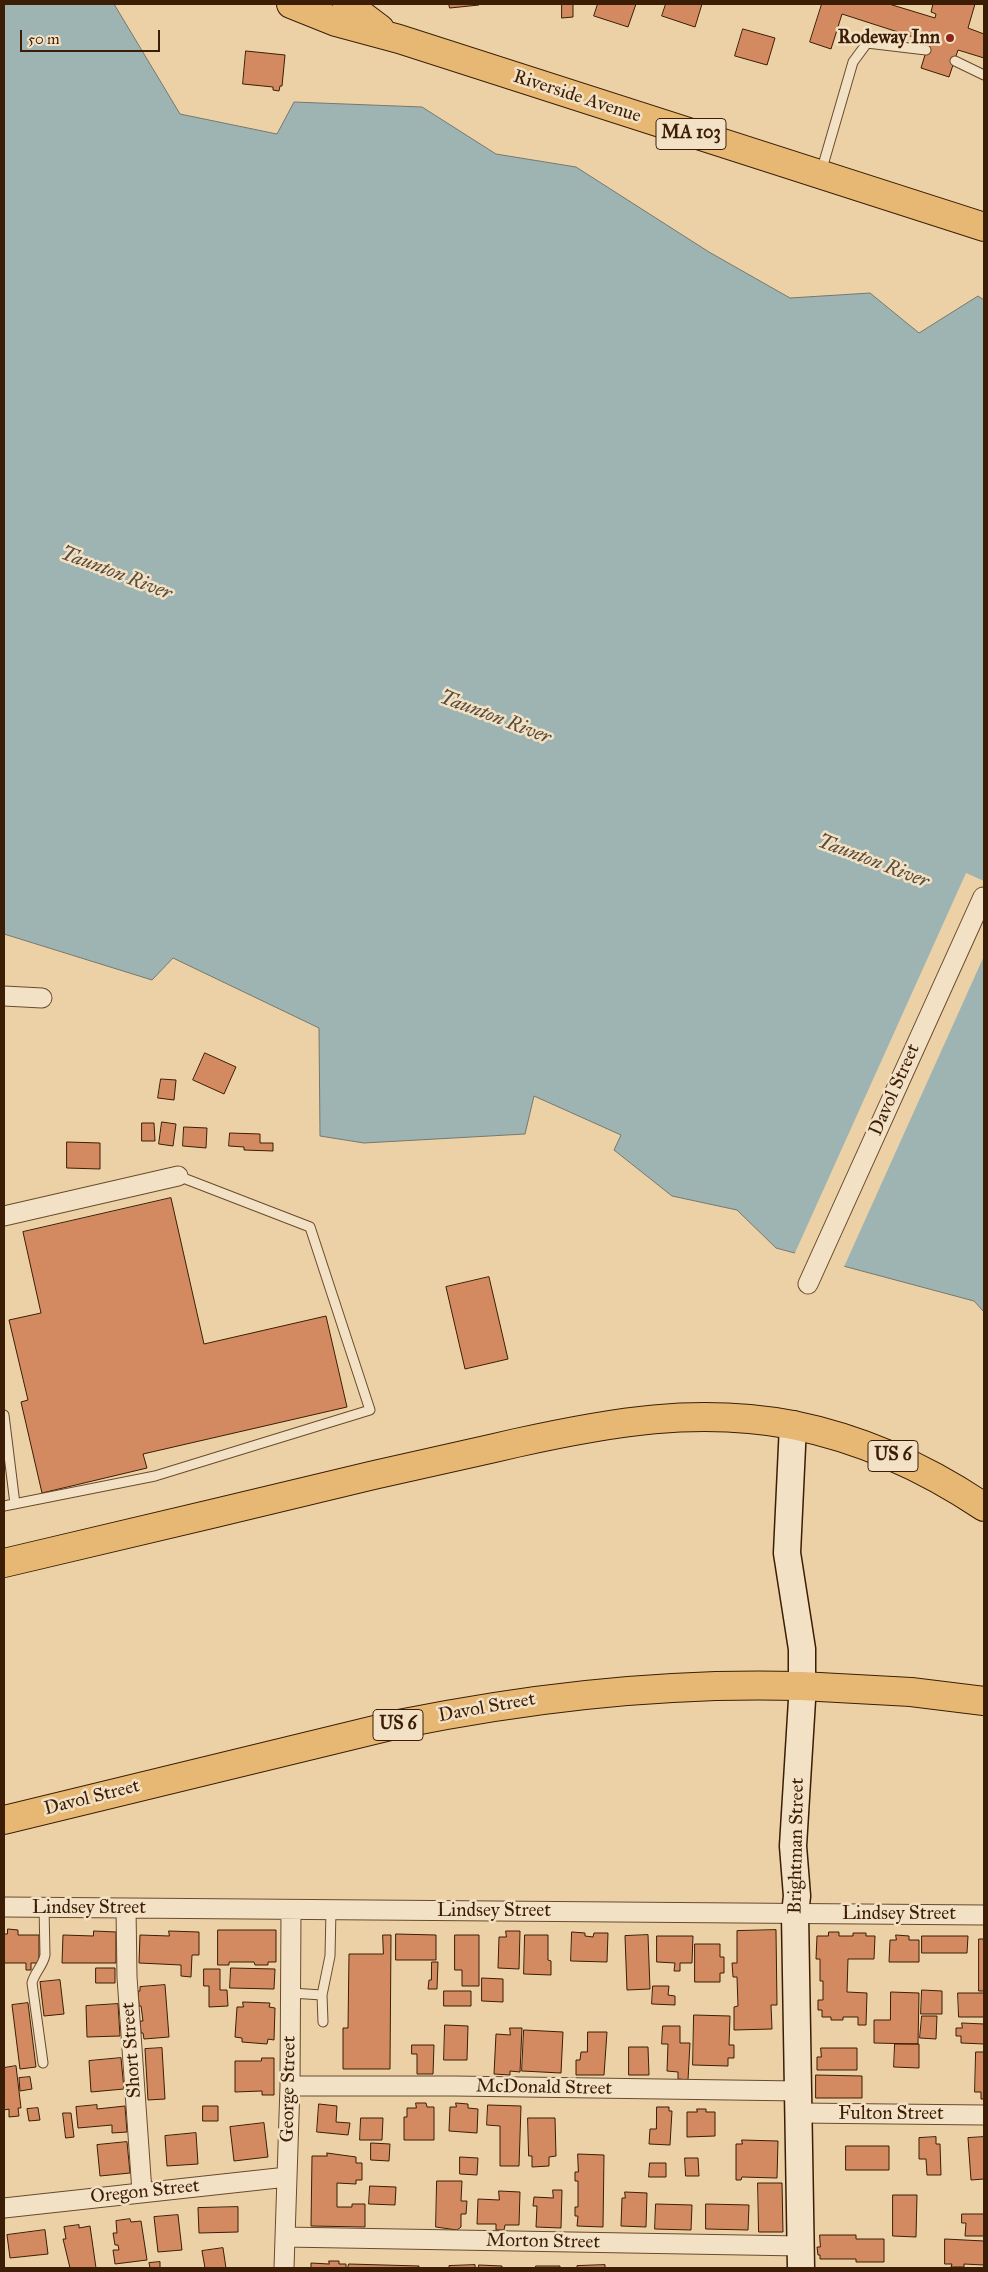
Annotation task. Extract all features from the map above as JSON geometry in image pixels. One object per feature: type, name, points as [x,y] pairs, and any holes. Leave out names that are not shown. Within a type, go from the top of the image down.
[{"type":"main road","name":"Riverside Avenue","points":[[291,4],[336,22],[399,39],[984,227]]},
{"type":"main road","name":"Riverside Avenue","points":[[347,4],[374,25],[399,39]]},
{"type":"main road","name":"US 6","points":[[4,1563],[434,1462],[613,1424],[662,1417],[712,1416],[770,1421],[849,1439],[889,1454],[942,1480],[984,1507]]},
{"type":"main road","name":"Brightman Street","points":[[793,1425],[787,1553],[802,1649],[794,1846],[797,1896],[795,1914],[800,2257]]},
{"type":"main road","name":"Davol Street","points":[[4,1820],[399,1724],[480,1708],[646,1688],[729,1685],[801,1686]]},
{"type":"main road","name":"US 6","points":[[801,1686],[911,1692],[984,1701]]},
{"type":"street","name":"Davol Street","points":[[808,1284],[983,897]]},
{"type":"street","points":[[4,996],[42,998]]},
{"type":"street","points":[[4,1216],[178,1176]]},
{"type":"street","name":"Lindsey Street","points":[[4,1907],[984,1915]]},
{"type":"street","name":"Short Street","points":[[126,1908],[127,1977],[142,2192]]},
{"type":"street","name":"George Street","points":[[284,2268],[290,2086],[291,1910]]},
{"type":"street","name":"McDonald Street","points":[[290,2086],[454,2086],[799,2102]]},
{"type":"street","name":"Fulton Street","points":[[799,2102],[984,2115]]},
{"type":"street","name":"Oregon Street","points":[[4,2208],[287,2178]]},
{"type":"street","name":"Morton Street","points":[[285,2236],[800,2257]]},
{"type":"lane","points":[[820,175],[853,62],[868,43],[926,50]]},
{"type":"lane","points":[[954,60],[984,75]]},
{"type":"lane","points":[[4,1506],[154,1476],[370,1410],[310,1226],[178,1176]]},
{"type":"lane","points":[[4,1415],[16,1504]]},
{"type":"lane","points":[[43,2063],[32,1983],[33,1976],[43,1963],[45,1955],[44,1907]]},
{"type":"lane","points":[[323,2022],[322,1995],[330,1956],[331,1910]]},
{"type":"lane","points":[[291,1993],[322,1995]]},
{"type":"water","name":"Taunton River","points":[[4,4],[114,4],[180,114],[277,134],[294,102],[422,107],[496,154],[576,167],[709,252],[790,298],[870,293],[919,333],[978,296],[984,300],[984,1312],[974,1301],[776,1248],[737,1210],[672,1196],[614,1150],[621,1135],[534,1096],[525,1134],[364,1143],[320,1136],[319,1028],[173,958],[152,980],[4,934]]},
{"type":"pier","points":[[966,873],[984,881],[984,956],[843,1269],[794,1255]]},
{"type":"building","points":[[449,4],[479,4],[479,5],[450,8]]},
{"type":"building","points":[[562,4],[573,4],[573,17],[562,18]]},
{"type":"building","points":[[598,4],[636,4],[628,27],[594,16]]},
{"type":"building","points":[[666,4],[702,4],[695,27],[662,16]]},
{"type":"building","name":"Rodeway Inn","points":[[822,4],[889,4],[935,18],[936,14],[931,12],[933,4],[975,4],[968,28],[984,34],[984,58],[958,50],[949,77],[921,68],[929,42],[842,14],[831,49],[810,42]]},
{"type":"building","points":[[743,29],[775,38],[767,65],[735,56]]},
{"type":"building","points":[[246,51],[285,55],[282,86],[280,86],[279,91],[273,90],[273,87],[243,84]]},
{"type":"building","points":[[205,1053],[236,1067],[224,1094],[193,1080]]},
{"type":"building","points":[[161,1079],[176,1080],[174,1100],[158,1098]]},
{"type":"building","points":[[162,1122],[176,1124],[173,1146],[159,1144]]},
{"type":"building","points":[[142,1123],[154,1123],[155,1141],[142,1141]]},
{"type":"building","points":[[184,1127],[207,1128],[206,1148],[183,1146]]},
{"type":"building","points":[[230,1133],[260,1134],[260,1143],[273,1143],[273,1151],[244,1150],[244,1147],[229,1146]]},
{"type":"building","points":[[67,1142],[100,1143],[100,1169],[67,1168]]},
{"type":"building","points":[[171,1198],[204,1344],[326,1316],[347,1407],[143,1454],[147,1468],[42,1493],[21,1402],[28,1400],[9,1320],[41,1313],[23,1232]]},
{"type":"building","points":[[489,1277],[508,1359],[465,1369],[446,1287]]},
{"type":"building","points":[[8,1929],[18,1930],[18,1935],[39,1935],[39,1963],[31,1963],[31,1970],[26,1970],[26,1963],[4,1963],[4,1934],[7,1934]]},
{"type":"building","points":[[218,1930],[276,1930],[276,1962],[268,1962],[268,1965],[255,1965],[254,1962],[229,1962],[229,1965],[218,1965]]},
{"type":"building","points":[[776,1930],[777,2005],[771,2005],[772,2029],[734,2030],[734,2007],[738,2006],[737,1977],[733,1977],[732,1963],[737,1963],[737,1931]]},
{"type":"building","points":[[94,1931],[116,1932],[116,1963],[62,1963],[63,1935],[93,1936]]},
{"type":"building","points":[[169,1931],[199,1932],[199,1955],[192,1955],[191,1977],[181,1976],[181,1965],[139,1963],[140,1935],[169,1936]]},
{"type":"building","points":[[506,1931],[520,1931],[519,1969],[498,1968],[499,1937],[506,1937]]},
{"type":"building","points":[[572,1932],[585,1933],[585,1936],[593,1937],[594,1933],[608,1933],[607,1962],[571,1961]]},
{"type":"building","points":[[829,1932],[839,1932],[839,1936],[853,1936],[853,1933],[866,1933],[866,1936],[875,1936],[874,1959],[848,1959],[847,1992],[867,1993],[866,2025],[858,2025],[858,2017],[843,2017],[843,2020],[831,2020],[831,2017],[822,2017],[822,2010],[818,2010],[818,2000],[823,2000],[823,1981],[820,1981],[820,1959],[816,1959],[817,1936],[828,1936]]},
{"type":"building","points":[[396,1934],[436,1935],[436,1960],[396,1960]]},
{"type":"building","points":[[383,1935],[391,1935],[390,2069],[343,2069],[343,2028],[348,2028],[349,1954],[383,1954]]},
{"type":"building","points":[[455,1935],[479,1935],[479,1986],[462,1986],[462,1970],[455,1970]]},
{"type":"building","points":[[525,1935],[548,1935],[548,1960],[551,1961],[551,1975],[524,1974]]},
{"type":"building","points":[[648,1935],[650,1989],[627,1990],[625,1936]]},
{"type":"building","points":[[896,1935],[909,1936],[909,1940],[919,1940],[919,1962],[889,1962],[890,1940],[896,1940]]},
{"type":"building","points":[[657,1936],[693,1936],[692,1963],[680,1963],[680,1971],[674,1971],[675,1963],[657,1962]]},
{"type":"building","points":[[922,1936],[968,1936],[967,1953],[922,1953]]},
{"type":"building","points":[[979,1939],[984,1939],[984,1991],[979,1991]]},
{"type":"building","points":[[695,1944],[720,1944],[720,1957],[724,1957],[724,1973],[720,1973],[720,1982],[695,1982]]},
{"type":"building","points":[[432,1962],[438,1962],[437,1989],[428,1989],[429,1980],[431,1980]]},
{"type":"building","points":[[96,1968],[115,1968],[115,1983],[96,1983]]},
{"type":"building","points":[[231,1968],[275,1969],[274,1989],[230,1988]]},
{"type":"building","points":[[204,1969],[220,1969],[220,1990],[227,1990],[228,2006],[209,2007],[209,1986],[204,1986]]},
{"type":"building","points":[[482,1978],[503,1979],[503,2002],[482,2001]]},
{"type":"building","points":[[60,1980],[64,2014],[44,2016],[40,1982]]},
{"type":"building","points":[[165,1985],[169,2037],[144,2039],[143,2033],[141,2033],[140,2021],[143,2021],[138,1991],[140,1991],[140,1987]]},
{"type":"building","points":[[653,1986],[669,1986],[668,1995],[675,1996],[675,2005],[652,2004]]},
{"type":"building","points":[[922,1990],[942,1991],[942,2014],[921,2014]]},
{"type":"building","points":[[444,1991],[471,1991],[471,2006],[444,2006]]},
{"type":"building","points":[[891,1992],[919,1993],[918,2044],[874,2043],[874,2020],[890,2020]]},
{"type":"building","points":[[958,1993],[984,1993],[984,2017],[959,2017]]},
{"type":"building","points":[[243,2002],[270,2003],[269,2007],[275,2008],[274,2040],[268,2039],[267,2044],[242,2042],[242,2038],[235,2037],[237,2007],[243,2007]]},
{"type":"building","points":[[28,2003],[36,2067],[20,2069],[12,2005]]},
{"type":"building","points":[[118,2004],[120,2036],[87,2037],[86,2006]]},
{"type":"building","points":[[694,2015],[730,2016],[729,2045],[734,2045],[734,2058],[728,2058],[728,2066],[693,2065]]},
{"type":"building","points":[[922,2016],[937,2016],[936,2039],[920,2038]]},
{"type":"building","points":[[962,2023],[984,2024],[984,2044],[961,2043],[961,2036],[956,2036],[956,2028],[962,2028]]},
{"type":"building","points":[[445,2025],[468,2026],[467,2060],[444,2060]]},
{"type":"building","points":[[663,2026],[680,2026],[680,2043],[690,2043],[688,2080],[678,2079],[678,2072],[667,2071],[668,2044],[662,2044]]},
{"type":"building","points":[[510,2028],[522,2028],[520,2072],[510,2071],[510,2075],[494,2074],[496,2034],[510,2035]]},
{"type":"building","points":[[524,2030],[563,2032],[561,2073],[522,2071]]},
{"type":"building","points":[[588,2032],[607,2032],[604,2075],[576,2075],[576,2060],[580,2060],[581,2052],[587,2052]]},
{"type":"building","points":[[895,2044],[919,2044],[919,2068],[894,2067]]},
{"type":"building","points":[[412,2045],[434,2045],[433,2074],[417,2074],[417,2054],[412,2054]]},
{"type":"building","points":[[629,2047],[648,2047],[649,2075],[629,2075]]},
{"type":"building","points":[[162,2048],[165,2099],[148,2100],[145,2049]]},
{"type":"building","points":[[821,2048],[857,2048],[857,2070],[817,2070],[817,2057],[821,2057]]},
{"type":"building","points":[[976,2052],[984,2052],[984,2099],[981,2099],[981,2092],[975,2092]]},
{"type":"building","points":[[121,2058],[124,2089],[91,2092],[89,2061]]},
{"type":"building","points":[[262,2058],[274,2058],[274,2095],[262,2095],[262,2091],[235,2092],[235,2061],[261,2061]]},
{"type":"building","points":[[16,2066],[21,2108],[18,2108],[19,2116],[9,2117],[9,2109],[4,2110],[4,2068]]},
{"type":"building","points":[[816,2075],[862,2076],[862,2098],[816,2098]]},
{"type":"building","points":[[30,2077],[32,2089],[20,2091],[19,2078]]},
{"type":"building","points":[[416,2103],[426,2103],[427,2107],[434,2107],[434,2140],[404,2140],[404,2117],[407,2117],[407,2108],[416,2108]]},
{"type":"building","points":[[456,2103],[468,2104],[468,2108],[478,2109],[477,2133],[449,2131],[450,2107],[456,2107]]},
{"type":"building","points":[[319,2104],[337,2106],[336,2122],[350,2123],[348,2135],[317,2132]]},
{"type":"building","points":[[97,2105],[97,2109],[125,2106],[127,2132],[112,2133],[112,2125],[78,2128],[76,2107]]},
{"type":"building","points":[[488,2105],[521,2106],[519,2166],[500,2166],[500,2126],[487,2125]]},
{"type":"building","points":[[203,2106],[218,2106],[218,2121],[203,2121]]},
{"type":"building","points":[[657,2107],[669,2107],[669,2111],[672,2111],[670,2145],[649,2144],[650,2129],[656,2129]]},
{"type":"building","points":[[38,2108],[40,2120],[29,2121],[27,2109]]},
{"type":"building","points":[[697,2109],[715,2112],[715,2136],[687,2137],[687,2112],[697,2112]]},
{"type":"building","points":[[63,2113],[71,2113],[74,2137],[66,2138]]},
{"type":"building","points":[[361,2118],[383,2118],[382,2140],[360,2140]]},
{"type":"building","points":[[528,2118],[555,2118],[556,2156],[549,2157],[549,2166],[532,2167],[532,2156],[529,2156]]},
{"type":"building","points":[[264,2123],[268,2157],[234,2161],[230,2127]]},
{"type":"building","points":[[196,2133],[198,2164],[167,2166],[165,2136]]},
{"type":"building","points":[[936,2137],[936,2144],[940,2144],[941,2175],[927,2175],[926,2159],[919,2159],[919,2138]]},
{"type":"building","points":[[984,2137],[984,2179],[971,2180],[968,2138]]},
{"type":"building","points":[[742,2140],[778,2141],[777,2178],[742,2177],[741,2180],[736,2180],[736,2144],[742,2144]]},
{"type":"building","points":[[127,2142],[130,2173],[100,2176],[97,2145]]},
{"type":"building","points":[[371,2143],[390,2144],[389,2161],[371,2160]]},
{"type":"building","points":[[846,2146],[889,2146],[889,2170],[846,2170]]},
{"type":"building","points":[[327,2153],[356,2157],[356,2163],[362,2163],[362,2180],[356,2180],[356,2184],[337,2183],[337,2207],[352,2207],[352,2204],[365,2204],[365,2227],[311,2226],[312,2156],[327,2156]]},
{"type":"building","points":[[578,2154],[604,2155],[603,2227],[577,2226],[578,2216],[575,2216],[575,2207],[578,2207],[578,2181],[575,2181],[575,2172],[578,2172]]},
{"type":"building","points":[[460,2157],[478,2158],[477,2175],[460,2174]]},
{"type":"building","points":[[685,2158],[698,2158],[699,2176],[686,2176]]},
{"type":"building","points":[[650,2163],[666,2163],[666,2177],[649,2177]]},
{"type":"building","points":[[437,2181],[462,2181],[461,2201],[467,2201],[466,2214],[461,2214],[461,2227],[457,2230],[436,2227]]},
{"type":"building","points":[[758,2183],[782,2183],[783,2232],[759,2232]]},
{"type":"building","points":[[370,2186],[396,2187],[395,2205],[369,2204]]},
{"type":"building","points":[[553,2190],[562,2190],[561,2228],[536,2227],[537,2206],[533,2206],[534,2197],[553,2198]]},
{"type":"building","points":[[499,2191],[520,2192],[519,2225],[505,2225],[504,2230],[496,2230],[496,2224],[477,2224],[478,2199],[499,2200]]},
{"type":"building","points":[[625,2192],[647,2193],[646,2227],[621,2226],[622,2198],[625,2198]]},
{"type":"building","points":[[893,2195],[917,2195],[916,2237],[893,2236]]},
{"type":"building","points":[[656,2204],[692,2205],[691,2230],[655,2229]]},
{"type":"building","points":[[706,2204],[749,2205],[748,2230],[706,2229]]},
{"type":"building","points":[[238,2207],[238,2232],[199,2233],[198,2208]]},
{"type":"building","points":[[962,2214],[984,2214],[984,2236],[965,2236],[966,2223],[962,2223]]},
{"type":"building","points":[[178,2215],[182,2250],[158,2252],[154,2217]]},
{"type":"building","points":[[130,2219],[131,2222],[141,2221],[147,2260],[115,2264],[113,2250],[119,2250],[118,2245],[115,2245],[113,2233],[117,2233],[116,2221]]},
{"type":"building","points":[[79,2225],[79,2228],[90,2226],[96,2268],[70,2268],[63,2239],[66,2239],[64,2227]]},
{"type":"building","points":[[45,2230],[48,2254],[10,2258],[7,2235]]},
{"type":"building","points":[[820,2235],[856,2235],[856,2239],[884,2239],[884,2262],[856,2262],[856,2259],[820,2259],[817,2247],[820,2247]]},
{"type":"building","points":[[945,2239],[984,2241],[984,2265],[964,2264],[964,2267],[951,2267],[952,2264],[945,2264]]},
{"type":"building","points":[[223,2248],[226,2268],[205,2268],[202,2251]]},
{"type":"building","points":[[329,2261],[339,2261],[339,2264],[346,2264],[346,2268],[311,2268],[311,2263],[329,2264]]},
{"type":"building","points":[[160,2262],[160,2268],[150,2268],[149,2263]]},
{"type":"building","points":[[349,2264],[419,2266],[419,2268],[348,2268]]},
{"type":"building","points":[[475,2265],[475,2268],[449,2268],[449,2266]]},
{"type":"building","points":[[479,2265],[502,2266],[502,2268],[479,2268]]},
{"type":"building","points":[[605,2265],[605,2268],[577,2268],[577,2266]]},
{"type":"building","points":[[536,2266],[560,2266],[560,2268],[536,2268]]},
{"type":"place","name":"Rodeway Inn","points":[[950,38]]}]
